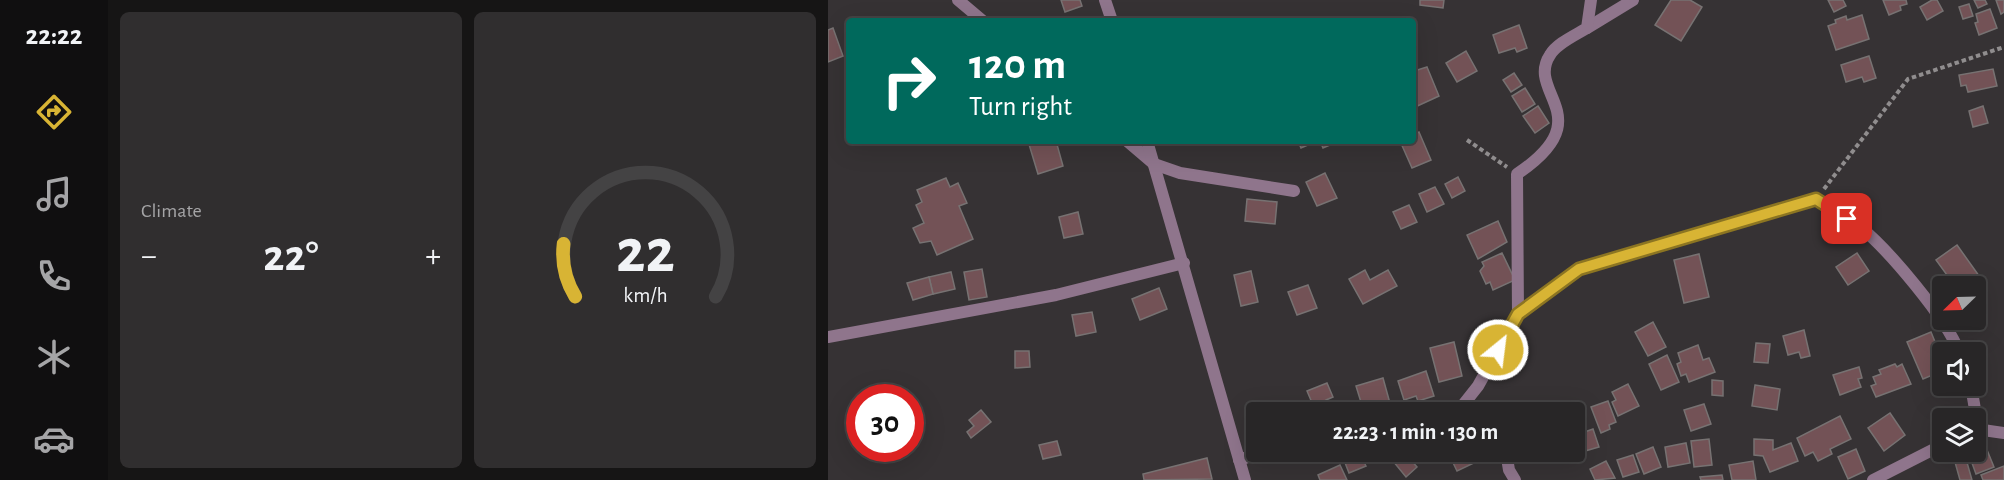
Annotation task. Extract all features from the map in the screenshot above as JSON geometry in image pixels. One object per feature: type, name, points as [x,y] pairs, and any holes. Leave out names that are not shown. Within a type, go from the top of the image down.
[{"type":"street","points":[[958,0],[979,18]]},
{"type":"street","points":[[1105,0],[1111,18]]},
{"type":"street","points":[[1587,28],[1591,0]]},
{"type":"street","points":[[1518,314],[1517,174],[1542,154],[1557,134],[1559,115],[1546,79],[1546,61],[1551,52],[1633,0]]},
{"type":"street","points":[[1130,144],[1154,164],[1180,173],[1294,191]]},
{"type":"street","points":[[1148,144],[1245,480]]},
{"type":"street","points":[[1466,402],[1478,386],[1518,314],[1579,269],[1816,199],[1860,226],[1896,265],[1935,313],[1953,342]]},
{"type":"street","points":[[828,337],[1056,295],[1184,263]]},
{"type":"street","points":[[1986,430],[2004,433]]},
{"type":"street","points":[[1873,480],[1932,450]]},
{"type":"street","points":[[1239,460],[1246,458]]},
{"type":"street","points":[[1508,462],[1515,480]]},
{"type":"path","points":[[1816,199],[1908,79],[2004,47]]},
{"type":"path","points":[[1467,140],[1517,174]]},
{"type":"building","points":[[1061,0],[1080,0],[1082,6],[1065,12]]},
{"type":"building","points":[[1420,0],[1444,0],[1443,8],[1420,5]]},
{"type":"building","points":[[1671,0],[1690,0],[1702,7],[1681,41],[1655,25]]},
{"type":"building","points":[[1828,0],[1843,0],[1846,6],[1834,12]]},
{"type":"building","points":[[1883,0],[1906,0],[1907,4],[1900,6],[1901,10],[1889,15]]},
{"type":"building","points":[[1932,0],[1937,0],[1943,11],[1927,20],[1920,7]]},
{"type":"building","points":[[1974,0],[1985,0],[1987,4],[1978,8]]},
{"type":"building","points":[[1996,0],[2004,0],[2004,12],[2001,14]]},
{"type":"building","points":[[1969,4],[1973,16],[1963,19],[1959,7]]},
{"type":"building","points":[[1990,9],[1997,28],[1979,35],[1975,23],[1978,22],[1976,14]]},
{"type":"building","points":[[1862,15],[1869,39],[1836,50],[1828,26],[1836,23],[1835,20],[1846,16],[1847,20]]},
{"type":"building","points":[[1519,25],[1527,48],[1517,52],[1515,48],[1499,53],[1493,35]]},
{"type":"building","points":[[833,28],[843,56],[828,62],[828,30]]},
{"type":"building","points":[[1466,51],[1477,71],[1457,82],[1446,63]]},
{"type":"building","points":[[1869,56],[1876,78],[1864,82],[1862,77],[1846,82],[1841,65]]},
{"type":"building","points":[[1427,67],[1439,96],[1416,107],[1416,70]]},
{"type":"building","points":[[1993,69],[1997,86],[1968,92],[1966,85],[1961,86],[1959,75]]},
{"type":"building","points":[[1514,73],[1522,85],[1511,92],[1503,80]]},
{"type":"building","points":[[1525,88],[1535,104],[1522,112],[1512,96]]},
{"type":"building","points":[[1538,106],[1549,123],[1535,133],[1523,116]]},
{"type":"building","points":[[1983,106],[1988,123],[1973,127],[1969,111]]},
{"type":"building","points":[[1419,132],[1431,160],[1412,168],[1401,144],[1416,144],[1416,134]]},
{"type":"building","points":[[1029,144],[1057,144],[1063,166],[1038,174]]},
{"type":"building","points":[[1325,173],[1337,198],[1317,206],[1306,182]]},
{"type":"building","points":[[1458,177],[1465,191],[1452,198],[1445,184]]},
{"type":"building","points":[[946,178],[950,187],[958,183],[967,203],[959,206],[973,239],[937,255],[931,241],[920,243],[913,228],[924,223],[916,205],[922,202],[917,190]]},
{"type":"building","points":[[1435,187],[1444,204],[1427,212],[1419,194]]},
{"type":"building","points":[[1247,199],[1277,202],[1275,224],[1245,221]]},
{"type":"building","points":[[1409,205],[1417,222],[1401,229],[1393,212]]},
{"type":"building","points":[[1078,212],[1083,234],[1064,238],[1059,217]]},
{"type":"building","points":[[1498,221],[1507,242],[1478,259],[1467,235]]},
{"type":"building","points":[[1957,245],[1979,276],[1948,276],[1936,260]]},
{"type":"building","points":[[1502,253],[1515,280],[1493,290],[1490,282],[1486,284],[1480,271],[1484,266],[1482,262]]},
{"type":"building","points":[[1857,253],[1869,271],[1848,285],[1836,267]]},
{"type":"building","points":[[1699,254],[1709,297],[1684,303],[1674,260]]},
{"type":"building","points":[[982,269],[987,297],[969,300],[964,272]]},
{"type":"building","points":[[1365,270],[1370,280],[1388,270],[1397,286],[1363,304],[1349,279]]},
{"type":"building","points":[[1251,271],[1258,302],[1241,306],[1234,275]]},
{"type":"building","points":[[951,272],[955,289],[933,294],[929,277]]},
{"type":"building","points":[[929,277],[933,294],[913,300],[907,283]]},
{"type":"building","points":[[1308,285],[1317,308],[1297,315],[1288,292]]},
{"type":"building","points":[[1159,288],[1167,309],[1140,320],[1132,299]]},
{"type":"building","points":[[1092,312],[1096,332],[1076,336],[1072,315]]},
{"type":"building","points":[[1653,322],[1666,347],[1648,356],[1635,332]]},
{"type":"building","points":[[1804,330],[1810,356],[1801,358],[1799,352],[1788,355],[1783,336]]},
{"type":"building","points":[[1931,332],[1935,342],[1932,342],[1932,375],[1923,379],[1907,342]]},
{"type":"building","points":[[1454,342],[1462,376],[1439,382],[1430,348]]},
{"type":"building","points":[[1756,343],[1770,344],[1768,363],[1754,362]]},
{"type":"building","points":[[1698,345],[1703,360],[1709,358],[1715,372],[1689,382],[1686,374],[1681,376],[1677,364],[1681,362],[1678,353]]},
{"type":"building","points":[[1015,351],[1029,351],[1030,367],[1015,368]]},
{"type":"building","points":[[1667,355],[1679,382],[1661,390],[1649,364]]},
{"type":"building","points":[[1895,364],[1897,367],[1902,364],[1911,384],[1876,397],[1871,386],[1876,384],[1873,377],[1881,374],[1879,370]]},
{"type":"building","points":[[1859,367],[1862,378],[1858,379],[1861,387],[1840,395],[1833,375]]},
{"type":"building","points":[[1426,371],[1434,396],[1418,401],[1416,396],[1404,400],[1398,381]]},
{"type":"building","points":[[1383,378],[1390,402],[1361,402],[1356,386]]},
{"type":"building","points":[[1712,380],[1723,381],[1723,396],[1712,395]]},
{"type":"building","points":[[1327,383],[1333,397],[1326,400],[1327,402],[1312,402],[1307,391]]},
{"type":"building","points":[[1628,384],[1639,406],[1618,416],[1612,402],[1616,400],[1612,392]]},
{"type":"building","points":[[1755,385],[1780,389],[1777,410],[1752,406]]},
{"type":"building","points":[[1608,401],[1616,422],[1609,425],[1610,429],[1601,433],[1591,407]]},
{"type":"building","points":[[1704,404],[1711,424],[1691,431],[1684,410]]},
{"type":"building","points":[[981,410],[991,422],[971,438],[967,432],[974,426],[969,420]]},
{"type":"building","points":[[1890,413],[1905,435],[1884,451],[1868,428]]},
{"type":"building","points":[[1840,416],[1851,439],[1830,449],[1832,454],[1818,461],[1813,452],[1805,456],[1797,438]]},
{"type":"building","points":[[1593,429],[1599,447],[1585,451],[1585,432]]},
{"type":"building","points":[[1709,439],[1712,465],[1694,467],[1691,441]]},
{"type":"building","points":[[1754,439],[1773,440],[1773,450],[1791,443],[1798,461],[1770,472],[1763,456],[1754,455]]},
{"type":"building","points":[[1057,441],[1061,455],[1043,459],[1039,445]]},
{"type":"building","points":[[1686,443],[1690,463],[1668,467],[1665,447]]},
{"type":"building","points":[[1653,447],[1661,467],[1644,474],[1636,454]]},
{"type":"building","points":[[1986,447],[1994,467],[1976,474],[1972,462],[1986,462]]},
{"type":"building","points":[[1856,449],[1865,471],[1848,479],[1838,457]]},
{"type":"building","points":[[1633,455],[1639,472],[1623,477],[1617,460]]},
{"type":"building","points":[[1207,458],[1212,479],[1144,480],[1143,474]]},
{"type":"building","points":[[1606,461],[1615,478],[1595,480],[1590,469]]},
{"type":"building","points":[[1753,461],[1756,480],[1732,480],[1729,465]]},
{"type":"building","points":[[1345,462],[1364,462],[1366,466],[1349,473]]},
{"type":"building","points":[[1394,462],[1413,462],[1417,467],[1406,477]]},
{"type":"building","points":[[1453,462],[1474,462],[1474,463],[1457,471]]},
{"type":"building","points":[[1955,462],[1967,462],[1972,480],[1960,480]]},
{"type":"building","points":[[1340,465],[1347,480],[1320,480],[1318,475]]},
{"type":"building","points":[[2004,466],[2004,480],[1983,480],[1981,475]]},
{"type":"building","points":[[1722,475],[1723,480],[1701,480],[1700,477]]},
{"type":"route","points":[[1498,350],[1518,314],[1579,269],[1599,261],[1816,199],[1847,219]]}]
